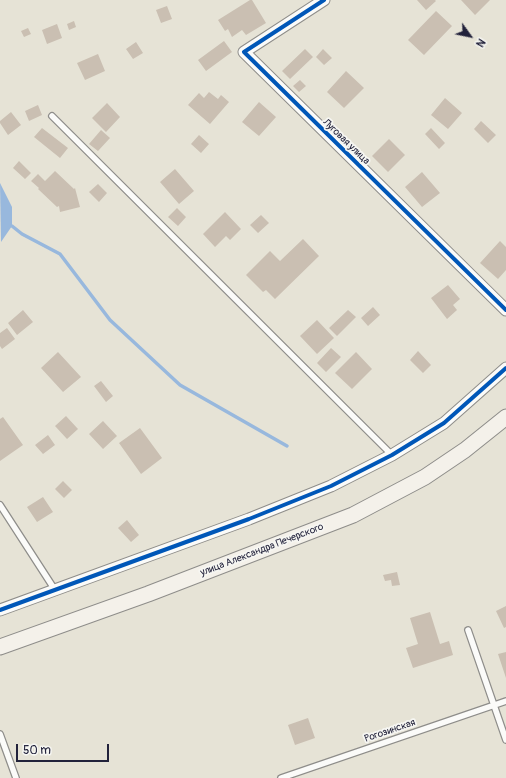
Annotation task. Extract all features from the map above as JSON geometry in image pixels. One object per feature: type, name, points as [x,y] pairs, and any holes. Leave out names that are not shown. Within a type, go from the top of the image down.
[{"type":"main road","name":"улица Александра Печерского","points":[[0,647],[148,594],[353,515],[425,477],[465,450],[506,417]]},
{"type":"street","name":"Луговая улица","points":[[324,0],[244,52],[506,310]]},
{"type":"street","points":[[0,610],[249,519],[331,486],[392,455],[444,423],[506,368]]},
{"type":"lane","points":[[52,116],[392,455]]},
{"type":"lane","points":[[0,505],[56,590]]},
{"type":"lane","points":[[468,630],[506,740]]},
{"type":"lane","name":"Рогозинская","points":[[280,778],[506,701]]},
{"type":"lane","points":[[0,734],[16,778]]},
{"type":"water","points":[[0,183],[12,207],[12,226],[1,242]]},
{"type":"building","points":[[252,0],[266,23],[246,35],[242,30],[232,37],[228,29],[225,31],[218,20]]},
{"type":"building","points":[[417,0],[435,0],[436,1],[426,10]]},
{"type":"building","points":[[461,0],[490,0],[475,15]]},
{"type":"building","points":[[167,6],[172,19],[161,23],[156,10]]},
{"type":"building","points":[[436,11],[452,26],[424,55],[408,40]]},
{"type":"building","points":[[74,21],[76,27],[69,30],[67,24]]},
{"type":"building","points":[[57,24],[62,38],[47,44],[42,30]]},
{"type":"building","points":[[28,28],[31,34],[24,37],[21,31]]},
{"type":"building","points":[[224,41],[232,52],[206,71],[198,60]]},
{"type":"building","points":[[136,42],[143,53],[133,59],[126,49]]},
{"type":"building","points":[[305,49],[313,57],[290,79],[282,71]]},
{"type":"building","points":[[323,49],[332,58],[324,65],[316,57]]},
{"type":"building","points":[[98,54],[105,71],[85,80],[77,63]]},
{"type":"building","points":[[346,71],[364,88],[344,108],[327,92]]},
{"type":"building","points":[[300,80],[306,86],[299,92],[293,86]]},
{"type":"building","points":[[209,92],[218,99],[221,95],[229,102],[210,124],[188,105],[199,93],[204,98]]},
{"type":"building","points":[[445,98],[462,113],[448,129],[431,115]]},
{"type":"building","points":[[259,102],[276,117],[259,136],[242,122]]},
{"type":"building","points":[[107,103],[120,117],[106,132],[92,118]]},
{"type":"building","points":[[38,105],[42,115],[29,121],[25,111]]},
{"type":"building","points":[[11,112],[21,125],[8,135],[0,121]]},
{"type":"building","points":[[481,121],[496,135],[488,143],[474,129]]},
{"type":"building","points":[[42,128],[68,148],[60,158],[34,137]]},
{"type":"building","points":[[431,128],[445,143],[439,149],[425,134]]},
{"type":"building","points":[[101,130],[110,138],[98,151],[89,144]]},
{"type":"building","points":[[199,135],[209,144],[201,153],[191,144]]},
{"type":"building","points":[[389,139],[405,155],[388,172],[372,156]]},
{"type":"building","points":[[19,161],[31,173],[25,179],[13,168]]},
{"type":"building","points":[[175,169],[194,191],[179,204],[160,182]]},
{"type":"building","points":[[55,171],[74,189],[75,188],[80,207],[60,212],[59,206],[57,207],[31,181],[38,174],[45,181]]},
{"type":"building","points":[[422,172],[440,193],[422,207],[405,187]]},
{"type":"building","points":[[98,184],[107,193],[99,202],[89,192]]},
{"type":"building","points":[[177,208],[186,217],[178,226],[168,217]]},
{"type":"building","points":[[225,212],[241,229],[230,240],[226,236],[215,247],[203,234]]},
{"type":"building","points":[[261,215],[269,223],[258,233],[250,225]]},
{"type":"building","points":[[303,239],[319,256],[275,299],[266,290],[263,292],[246,275],[270,251],[280,261]]},
{"type":"building","points":[[500,241],[506,247],[506,270],[498,279],[480,263]]},
{"type":"building","points":[[448,285],[460,299],[453,305],[457,310],[447,319],[431,298]]},
{"type":"building","points":[[373,307],[380,315],[368,326],[361,318]]},
{"type":"building","points":[[23,310],[33,322],[17,335],[8,323]]},
{"type":"building","points":[[348,310],[356,317],[337,336],[329,328]]},
{"type":"building","points":[[317,320],[334,338],[317,354],[300,336]]},
{"type":"building","points":[[7,328],[15,339],[2,349],[0,346],[0,333]]},
{"type":"building","points":[[331,348],[341,357],[326,372],[317,363]]},
{"type":"building","points":[[418,351],[431,365],[423,373],[410,360]]},
{"type":"building","points":[[58,352],[81,377],[63,392],[41,368]]},
{"type":"building","points":[[356,352],[372,369],[352,389],[335,373]]},
{"type":"building","points":[[101,381],[113,396],[106,402],[94,386]]},
{"type":"building","points":[[66,416],[78,429],[67,439],[55,426]]},
{"type":"building","points":[[3,417],[23,445],[0,461],[0,419]]},
{"type":"building","points":[[103,421],[117,436],[103,449],[89,434]]},
{"type":"building","points":[[140,428],[162,458],[141,474],[119,443]]},
{"type":"building","points":[[48,435],[55,445],[43,454],[35,445]]},
{"type":"building","points":[[63,481],[72,490],[64,498],[55,489]]},
{"type":"building","points":[[43,497],[53,512],[37,522],[27,507]]},
{"type":"building","points":[[127,520],[139,535],[131,542],[118,528]]},
{"type":"building","points":[[397,572],[400,585],[392,586],[391,580],[385,581],[383,575]]},
{"type":"building","points":[[506,606],[506,627],[504,628],[496,611]]},
{"type":"building","points":[[430,612],[440,644],[449,641],[453,655],[413,668],[406,648],[418,644],[410,618]]},
{"type":"building","points":[[506,652],[506,678],[498,654]]},
{"type":"building","points":[[308,718],[315,738],[295,745],[288,725]]},
{"type":"waterway","points":[[12,226],[22,234],[60,254],[110,320],[180,385],[287,446]]},
{"type":"cycle path","points":[[324,0],[244,52],[506,310]]},
{"type":"cycle path","points":[[0,610],[249,519],[331,486],[392,455],[444,423],[506,368]]}]
